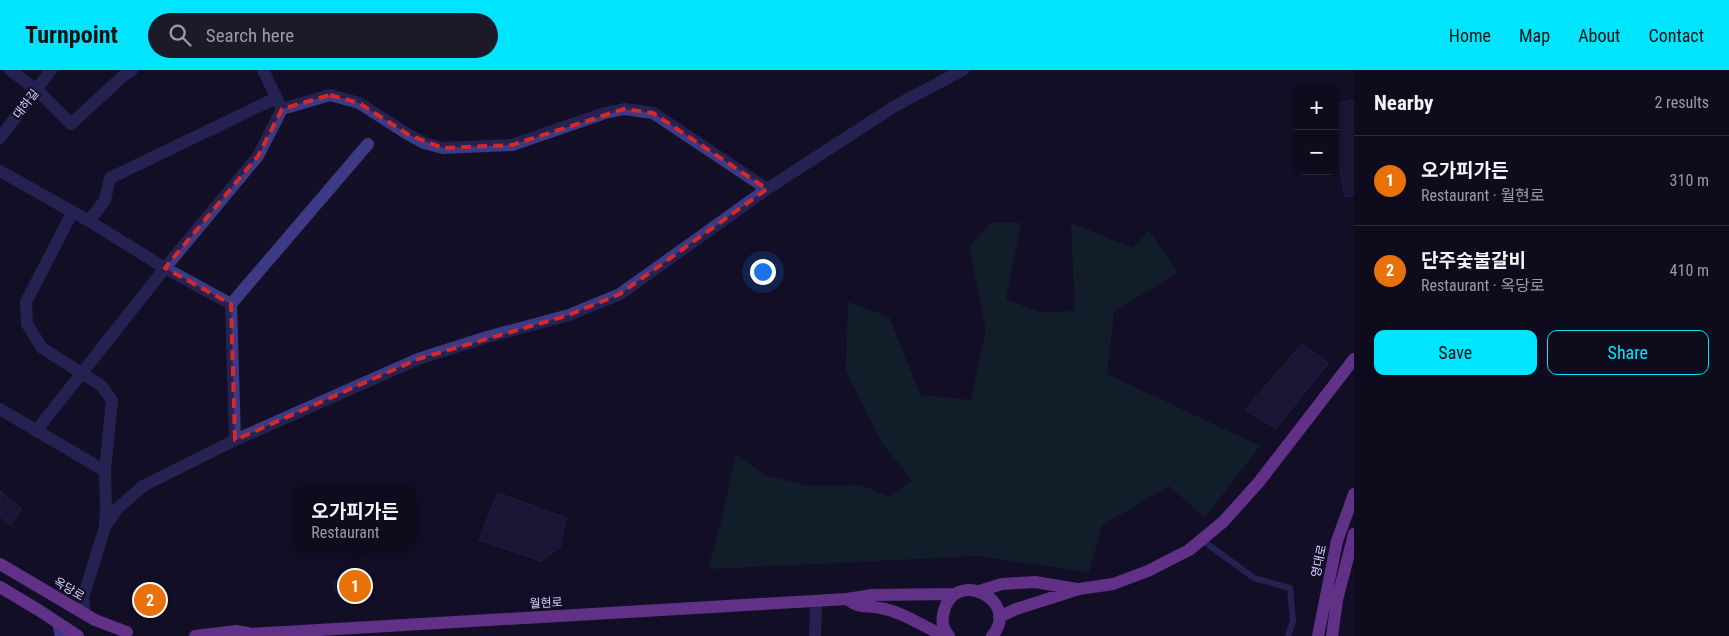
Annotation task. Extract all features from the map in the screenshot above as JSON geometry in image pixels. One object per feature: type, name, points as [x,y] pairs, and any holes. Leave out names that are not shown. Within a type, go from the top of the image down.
[{"type":"main road","points":[[999,617],[1016,609],[1079,589],[1113,584],[1148,571],[1189,550],[1223,522],[1259,482],[1298,434],[1354,359]]},
{"type":"main road","name":"영대로","points":[[1318,634],[1337,542],[1354,494]]},
{"type":"main road","points":[[1332,634],[1337,600],[1354,534]]},
{"type":"main road","name":"옥당로","points":[[0,564],[84,614],[133,634]]},
{"type":"main road","name":"월현로","points":[[195,636],[236,631],[249,635],[816,601],[872,595],[955,594],[971,590],[979,591],[1002,584],[1035,582],[1079,589]]},
{"type":"main road","points":[[0,588],[78,636]]},
{"type":"main road","points":[[979,591],[993,600],[997,608],[998,626],[993,635]]},
{"type":"main road","points":[[949,636],[943,624],[942,616],[944,608],[955,594]]},
{"type":"main road","points":[[847,599],[855,606],[880,608],[909,616],[930,630],[945,636]]},
{"type":"main road","points":[[58,623],[60,636]]},
{"type":"main road","points":[[114,636],[133,634]]},
{"type":"street","points":[[10,70],[37,90],[71,124],[122,76],[132,70]]},
{"type":"street","name":"대하길","points":[[0,138],[51,70]]},
{"type":"street","points":[[36,431],[165,268],[258,156],[279,103],[263,70]]},
{"type":"street","points":[[105,527],[117,509],[143,486],[235,440],[418,359],[487,337],[569,315],[620,294],[767,189],[895,106],[961,70]]},
{"type":"street","points":[[89,221],[104,200],[110,178],[279,103],[330,96],[359,103],[408,135],[443,148],[512,145],[605,113],[624,109],[653,114],[767,189]]},
{"type":"street","points":[[235,440],[231,304],[368,144]]},
{"type":"street","points":[[0,171],[89,221],[165,268],[231,304]]},
{"type":"street","points":[[72,213],[26,302],[27,324],[42,348],[102,386],[112,401],[105,471],[105,527],[83,598],[84,614]]},
{"type":"street","points":[[0,409],[105,471]]},
{"type":"street","points":[[815,636],[816,601]]},
{"type":"lane","points":[[1202,540],[1254,578],[1290,588],[1293,621],[1288,636]]},
{"type":"highlighted area","points":[[330,95],[359,103],[409,135],[443,148],[512,145],[624,109],[653,113],[767,189],[620,294],[569,315],[418,359],[235,440],[231,304],[165,268],[258,156],[282,109]]},
{"type":"green space","points":[[991,223],[1021,223],[1006,299],[1039,312],[1075,311],[1071,223],[1133,248],[1149,231],[1178,273],[1114,311],[1107,374],[1260,446],[1205,517],[1169,486],[1102,525],[1089,572],[978,556],[708,569],[721,522],[736,454],[764,475],[808,486],[860,485],[890,497],[912,480],[882,443],[846,371],[848,302],[889,317],[920,395],[971,400],[986,330],[969,247]]},
{"type":"building","points":[[1354,100],[1354,196],[1345,196],[1339,164],[1339,103]]},
{"type":"building","points":[[1302,344],[1328,363],[1276,428],[1245,410]]},
{"type":"building","points":[[0,491],[22,509],[10,525],[0,516]]},
{"type":"building","points":[[498,493],[566,518],[560,547],[541,561],[479,540]]},
{"type":"building","points":[[366,569],[372,584],[335,593],[333,582]]},
{"type":"place","name":"오가피가든","points":[[355,586]]},
{"type":"place","name":"단주숯불갈비","points":[[150,600]]}]
